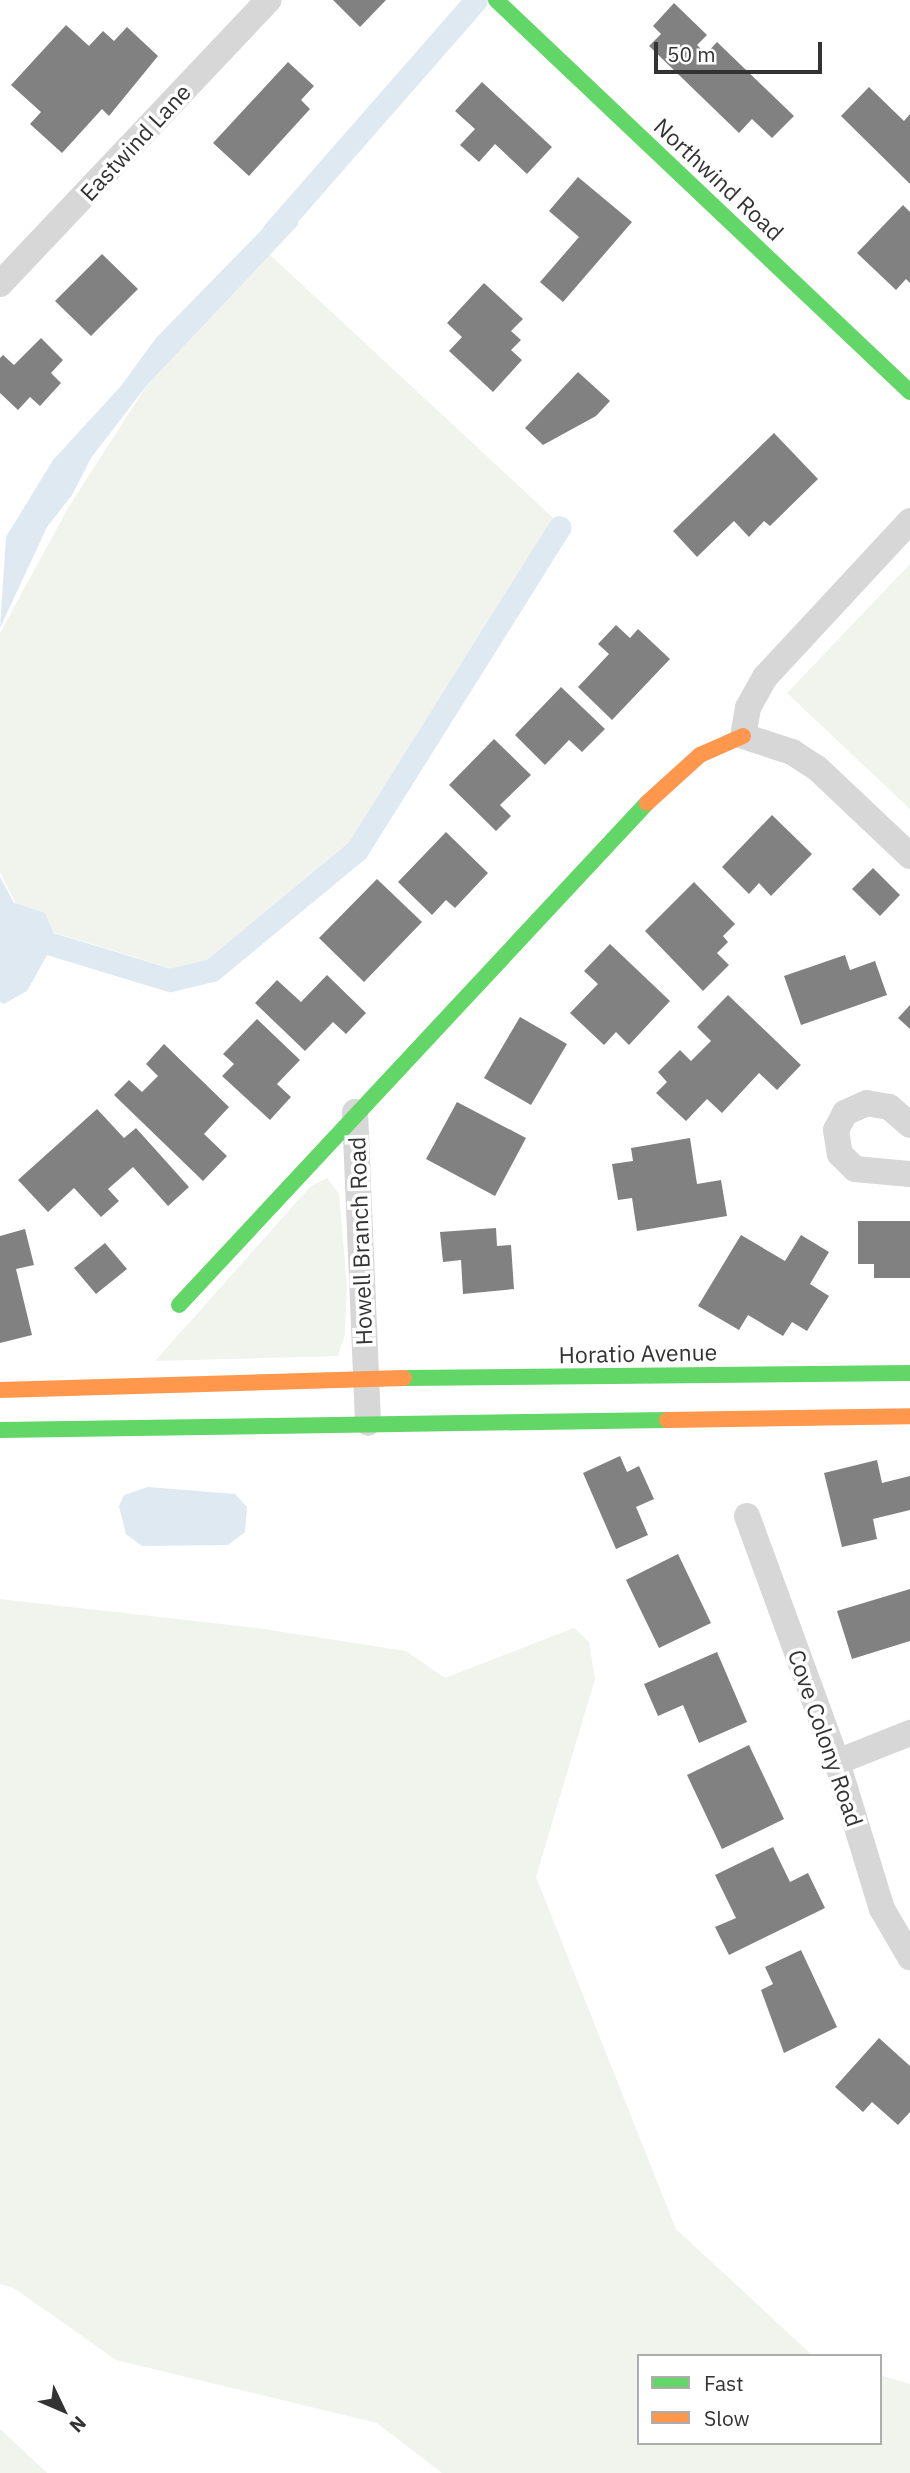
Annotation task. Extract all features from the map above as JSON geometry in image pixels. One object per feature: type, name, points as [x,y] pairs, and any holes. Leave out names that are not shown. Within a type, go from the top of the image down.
[{"type":"main road","name":"Northwind Road","points":[[497,1],[910,392]]},
{"type":"main road","name":"Howell Branch Road","points":[[355,1112],[657,792],[700,755],[743,736]]},
{"type":"main road","points":[[179,1305],[355,1112]]},
{"type":"main road","points":[[871,1373],[872,1417]]},
{"type":"main road","name":"Horatio Avenue","points":[[366,1378],[910,1373]]},
{"type":"main road","name":"Howell Branch Road","points":[[0,1390],[366,1378]]},
{"type":"main road","points":[[0,1430],[910,1416]]},
{"type":"street","name":"Eastwind Lane","points":[[0,284],[269,0]]},
{"type":"street","points":[[910,521],[765,677],[748,708],[743,736],[792,752],[817,768],[910,856]]},
{"type":"street","points":[[910,1125],[890,1107],[867,1103],[845,1114],[836,1130],[840,1154],[855,1169],[910,1174]]},
{"type":"street","name":"Howell Branch Road","points":[[355,1112],[366,1378]]},
{"type":"street","points":[[366,1378],[368,1423]]},
{"type":"street","name":"Cove Colony Road","points":[[747,1516],[837,1762],[882,1909],[910,1957]]},
{"type":"street","points":[[837,1762],[910,1733]]},
{"type":"shaded area","points":[[284,207],[298,210],[298,225],[147,385],[91,458],[72,495],[47,527],[0,628],[6,537],[53,460],[121,386],[156,338]]},
{"type":"shaded area","points":[[268,253],[564,528],[358,849],[203,978],[26,924],[0,872],[0,633],[68,508],[147,385]]},
{"type":"shaded area","points":[[910,564],[910,809],[787,693]]},
{"type":"shaded area","points":[[0,877],[14,903],[45,913],[56,939],[27,991],[4,1004],[0,1002]]},
{"type":"shaded area","points":[[327,1178],[339,1194],[347,1285],[345,1334],[338,1356],[155,1361],[310,1187]]},
{"type":"shaded area","points":[[148,1487],[235,1494],[247,1507],[245,1532],[228,1545],[142,1546],[126,1534],[119,1506],[124,1495]]},
{"type":"shaded area","points":[[0,1599],[264,1629],[406,1651],[445,1678],[574,1628],[589,1642],[595,1679],[536,1877],[676,2229],[811,2354],[637,2354],[637,2445],[882,2445],[882,2376],[910,2384],[910,2473],[442,2473],[377,2423],[116,2360],[14,2288],[0,2284]]},
{"type":"shaded area","points":[[0,2429],[47,2473],[0,2473]]},
{"type":"building","points":[[333,0],[386,0],[360,27]]},
{"type":"building","points":[[674,3],[707,35],[697,45],[706,54],[717,42],[794,116],[772,138],[752,119],[739,133],[649,46],[661,34],[653,26]]},
{"type":"building","points":[[66,25],[89,46],[103,31],[114,41],[127,27],[158,56],[109,116],[102,109],[62,153],[30,124],[41,112],[11,85]]},
{"type":"building","points":[[288,62],[314,86],[301,100],[310,109],[249,176],[213,143]]},
{"type":"building","points":[[482,82],[552,147],[527,174],[495,144],[479,162],[460,145],[475,129],[455,111]]},
{"type":"building","points":[[869,87],[904,121],[910,114],[910,184],[841,116]]},
{"type":"building","points":[[578,177],[632,222],[563,302],[540,282],[579,237],[549,211]]},
{"type":"building","points":[[903,205],[910,212],[910,283],[906,279],[896,290],[857,253]]},
{"type":"building","points":[[102,254],[138,289],[91,336],[55,301]]},
{"type":"building","points":[[484,283],[523,319],[511,331],[521,340],[511,350],[522,360],[493,392],[449,351],[462,337],[447,323]]},
{"type":"building","points":[[41,338],[63,360],[51,373],[61,383],[40,406],[30,397],[18,410],[0,393],[0,358],[3,355],[14,365]]},
{"type":"building","points":[[578,372],[610,401],[596,416],[543,445],[525,428]]},
{"type":"building","points":[[774,433],[818,479],[770,526],[764,521],[749,537],[734,521],[697,557],[673,531]]},
{"type":"building","points":[[616,625],[630,638],[638,629],[670,659],[612,720],[578,687],[609,654],[598,644]]},
{"type":"building","points":[[561,687],[605,729],[582,752],[569,740],[545,765],[515,735]]},
{"type":"building","points":[[494,739],[531,775],[500,805],[511,816],[496,831],[449,785]]},
{"type":"building","points":[[772,815],[812,854],[771,896],[759,883],[749,894],[722,867]]},
{"type":"building","points":[[446,832],[488,873],[455,908],[446,900],[432,915],[398,882]]},
{"type":"building","points":[[873,868],[900,895],[880,916],[852,889]]},
{"type":"building","points":[[377,879],[422,922],[364,982],[319,938]]},
{"type":"building","points":[[694,882],[735,924],[723,936],[728,942],[717,953],[729,965],[703,991],[645,931]]},
{"type":"building","points":[[610,944],[670,1001],[629,1045],[616,1032],[604,1045],[570,1013],[598,984],[584,971]]},
{"type":"building","points":[[845,955],[850,970],[875,961],[887,995],[801,1025],[784,976]]},
{"type":"building","points":[[327,975],[366,1013],[346,1034],[333,1022],[305,1051],[255,1003],[277,980],[301,1002]]},
{"type":"building","points":[[728,995],[801,1065],[777,1090],[759,1073],[722,1113],[707,1099],[686,1121],[656,1093],[667,1082],[658,1072],[680,1050],[691,1061],[711,1041],[697,1027]]},
{"type":"building","points":[[910,1005],[910,1029],[898,1018]]},
{"type":"building","points":[[520,1017],[567,1044],[531,1105],[484,1078]]},
{"type":"building","points":[[257,1019],[300,1060],[277,1084],[291,1097],[270,1120],[222,1076],[234,1064],[223,1054]]},
{"type":"building","points":[[164,1044],[229,1107],[204,1134],[227,1156],[203,1181],[114,1095],[129,1080],[142,1092],[158,1076],[146,1064]]},
{"type":"building","points":[[457,1102],[526,1138],[495,1196],[426,1159]]},
{"type":"building","points":[[97,1109],[124,1138],[136,1128],[189,1187],[168,1206],[133,1167],[108,1189],[119,1201],[101,1217],[74,1188],[48,1212],[18,1180]]},
{"type":"building","points":[[690,1138],[697,1184],[721,1180],[727,1216],[637,1231],[632,1198],[618,1200],[612,1164],[633,1161],[631,1148]]},
{"type":"building","points":[[858,1221],[910,1221],[910,1278],[874,1278],[874,1264],[858,1264]]},
{"type":"building","points":[[496,1228],[497,1246],[511,1245],[514,1289],[463,1294],[461,1260],[443,1262],[440,1232]]},
{"type":"building","points":[[25,1229],[34,1265],[16,1269],[32,1335],[0,1343],[0,1236]]},
{"type":"building","points":[[741,1235],[785,1261],[801,1235],[829,1252],[810,1284],[829,1296],[807,1331],[792,1322],[783,1336],[748,1315],[739,1330],[698,1306]]},
{"type":"building","points":[[105,1243],[127,1269],[96,1294],[74,1268]]},
{"type":"building","points":[[620,1456],[627,1472],[639,1466],[654,1499],[636,1507],[648,1535],[616,1549],[583,1473]]},
{"type":"building","points":[[877,1460],[882,1483],[910,1476],[910,1510],[873,1519],[877,1539],[842,1547],[824,1473]]},
{"type":"building","points":[[678,1554],[711,1623],[659,1648],[626,1580]]},
{"type":"building","points":[[910,1589],[910,1641],[852,1659],[837,1611]]},
{"type":"building","points":[[717,1652],[747,1722],[699,1743],[683,1705],[658,1716],[644,1684]]},
{"type":"building","points":[[749,1745],[784,1819],[722,1849],[687,1775]]},
{"type":"building","points":[[773,1847],[790,1882],[808,1873],[825,1908],[729,1955],[715,1927],[736,1918],[715,1875]]},
{"type":"building","points":[[801,1950],[837,2027],[784,2053],[761,1990],[773,1984],[765,1967]]},
{"type":"building","points":[[879,2038],[910,2066],[910,2112],[898,2125],[872,2102],[863,2112],[835,2087]]},
{"type":"waterway","points":[[273,232],[476,0]]},
{"type":"waterway","points":[[25,936],[170,980],[212,970],[357,850],[560,527]]},
{"type":"traffic: fast","points":[[496,0],[910,392]]},
{"type":"traffic: fast","points":[[179,1305],[647,803]]},
{"type":"traffic: fast","points":[[404,1378],[910,1373]]},
{"type":"traffic: fast","points":[[0,1430],[667,1420]]},
{"type":"traffic: slow","points":[[647,803],[700,755],[743,736]]},
{"type":"traffic: slow","points":[[0,1390],[404,1378]]},
{"type":"traffic: slow","points":[[667,1420],[910,1416]]}]
